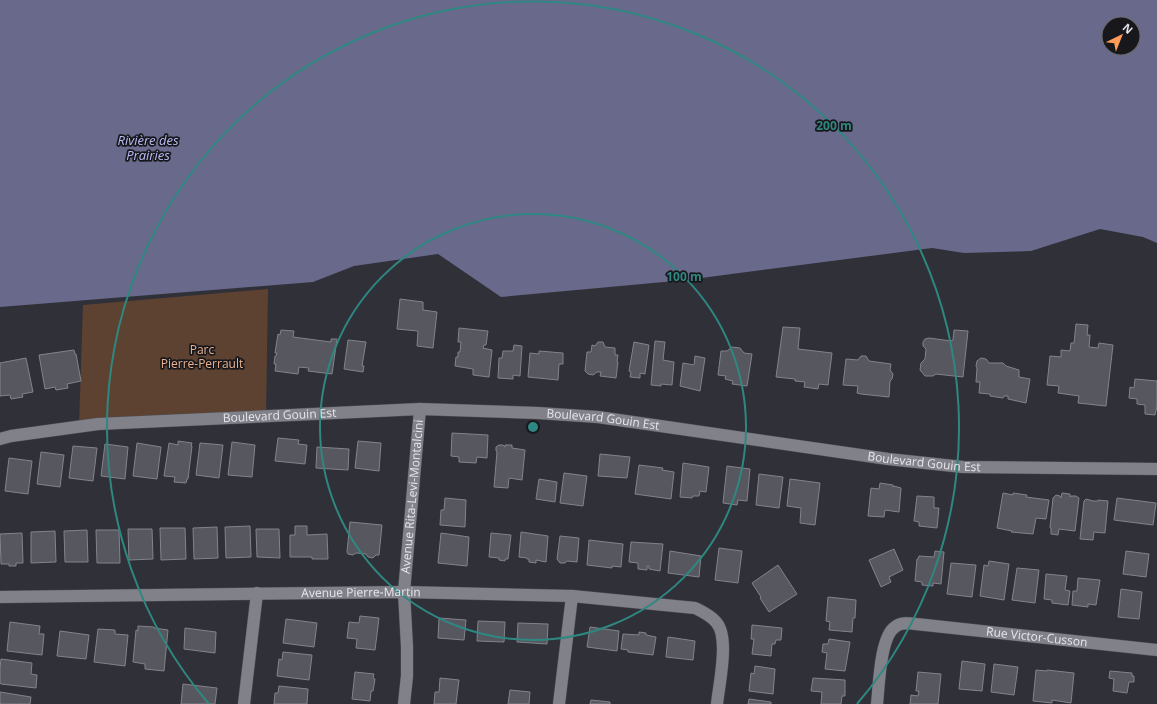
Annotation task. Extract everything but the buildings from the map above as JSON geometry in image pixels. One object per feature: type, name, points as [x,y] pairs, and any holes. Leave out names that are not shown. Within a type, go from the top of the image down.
[{"type":"street","name":"Boulevard Gouin Est","points":[[0,439],[11,436],[98,424],[420,409],[538,413],[598,417],[888,459],[963,467],[1157,469]]},
{"type":"street","name":"Avenue Rita-Levi-Montalcini","points":[[404,704],[408,647],[404,592],[420,409]]},
{"type":"street","name":"Avenue Pierre-Martin","points":[[0,597],[404,592],[572,596],[695,608],[708,614],[717,623],[722,635],[724,647],[717,704]]},
{"type":"street","points":[[244,704],[257,593]]},
{"type":"street","points":[[559,704],[572,596]]},
{"type":"street","name":"Rue Victor-Cusson","points":[[877,704],[884,647],[888,634],[896,626],[903,623],[1157,650]]},
{"type":"green space","name":"Parc Pierre-Perrault","points":[[268,289],[266,416],[79,426],[83,305]]},
{"type":"water","name":"Rivière des Prairies","points":[[0,0],[1157,0],[1157,243],[1143,237],[1100,229],[1031,251],[964,253],[932,248],[686,280],[501,297],[438,254],[354,266],[313,282],[0,307]]}]
